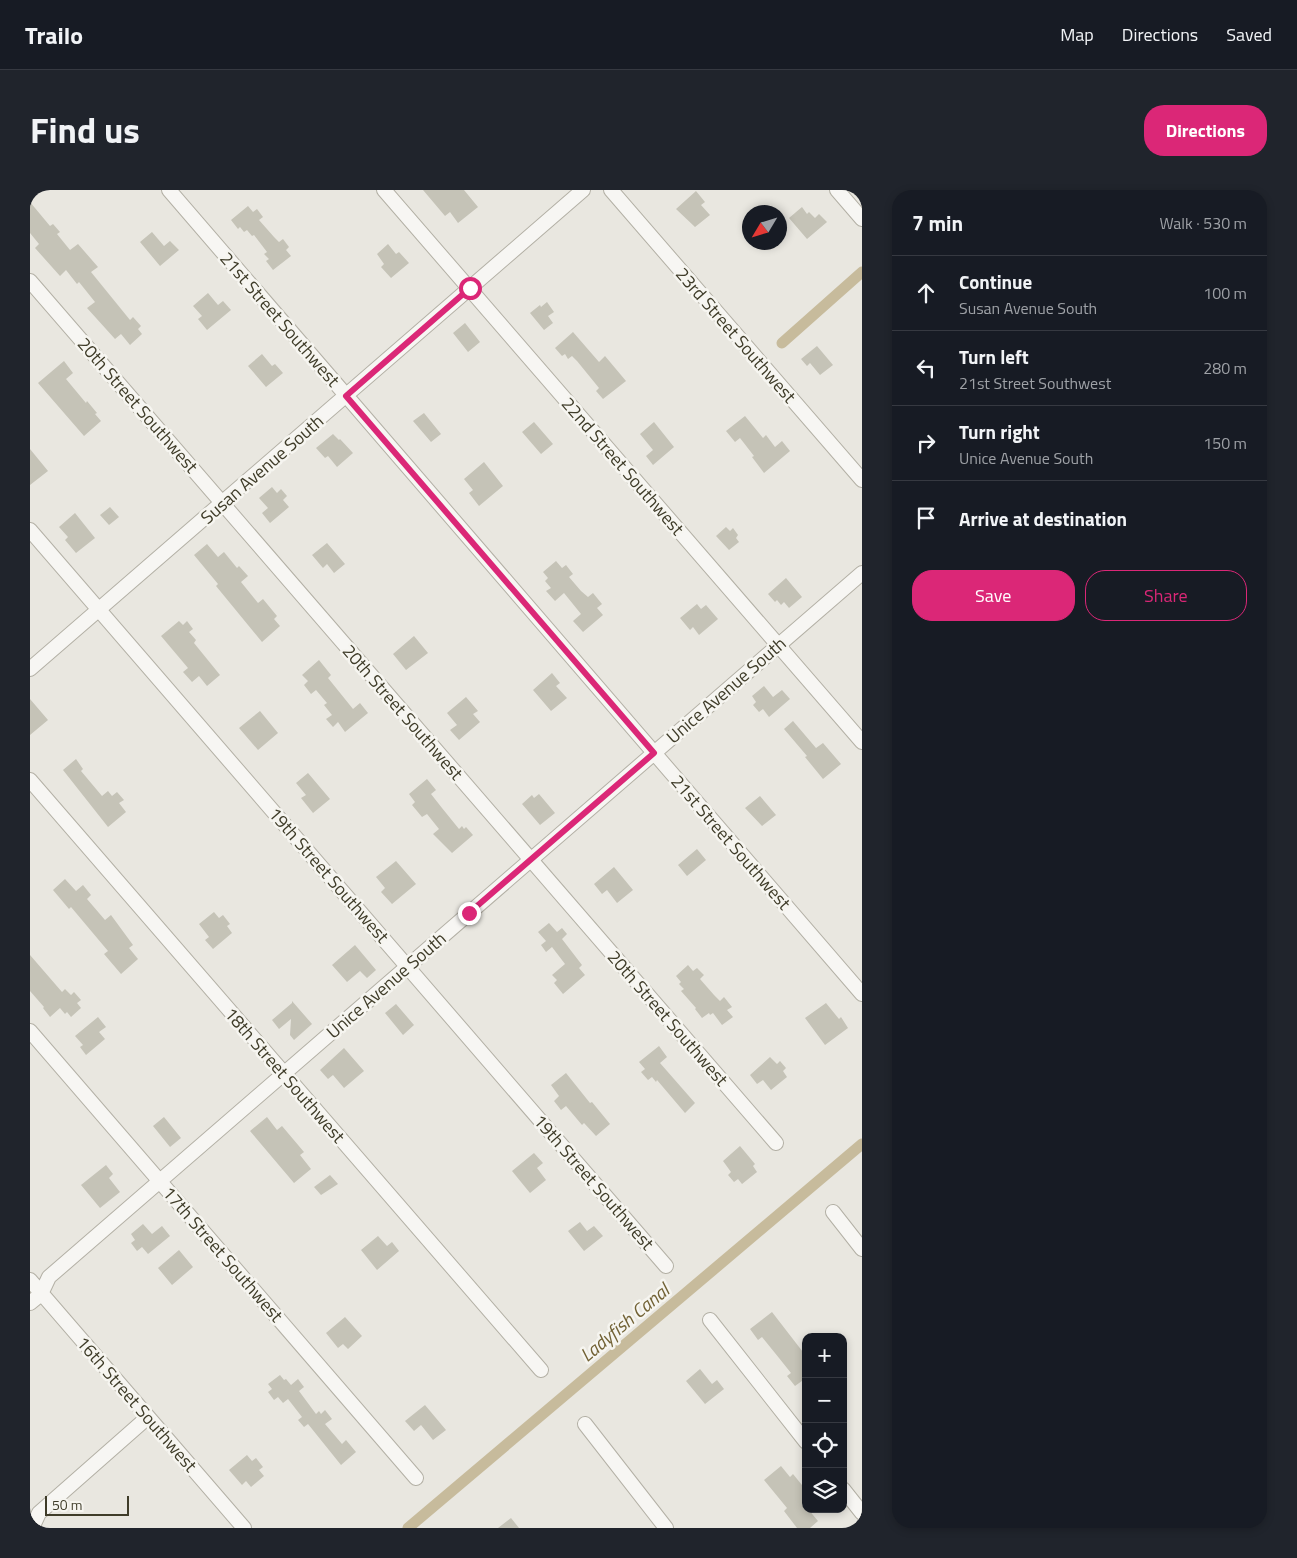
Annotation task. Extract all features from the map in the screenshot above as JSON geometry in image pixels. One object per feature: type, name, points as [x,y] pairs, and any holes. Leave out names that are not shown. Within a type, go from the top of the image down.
[{"type":"street","name":"21st Street Southwest","points":[[169,190],[862,994]]},
{"type":"street","name":"22nd Street Southwest","points":[[384,190],[862,742]]},
{"type":"street","name":"Susan Avenue South","points":[[30,669],[583,190]]},
{"type":"street","name":"23rd Street Southwest","points":[[611,190],[862,480]]},
{"type":"street","points":[[837,190],[862,219]]},
{"type":"street","name":"20th Street Southwest","points":[[30,281],[776,1143]]},
{"type":"street","name":"19th Street Southwest","points":[[30,530],[666,1266]]},
{"type":"street","name":"Unice Avenue South","points":[[30,1304],[41,1294],[48,1277],[862,573]]},
{"type":"street","name":"18th Street Southwest","points":[[30,780],[541,1370]]},
{"type":"street","name":"17th Street Southwest","points":[[30,1031],[416,1478]]},
{"type":"street","points":[[833,1212],[862,1249]]},
{"type":"street","name":"16th Street Southwest","points":[[30,1280],[244,1528]]},
{"type":"street","points":[[710,1320],[802,1437]]},
{"type":"street","points":[[34,1528],[33,1526],[39,1513],[148,1417]]},
{"type":"street","points":[[585,1424],[666,1528]]},
{"type":"street","points":[[847,1494],[862,1513]]},
{"type":"building","points":[[423,190],[464,190],[478,207],[458,223],[450,212],[445,216]]},
{"type":"building","points":[[696,191],[705,202],[701,205],[710,215],[695,227],[676,209]]},
{"type":"building","points":[[30,202],[50,226],[53,224],[60,232],[57,234],[70,250],[78,244],[98,267],[91,272],[130,320],[133,317],[141,326],[138,329],[142,334],[130,345],[121,334],[115,339],[87,308],[95,302],[79,282],[77,284],[66,270],[60,276],[35,248],[39,244],[30,233]]},
{"type":"building","points":[[248,206],[253,212],[257,209],[263,217],[259,220],[279,242],[283,239],[289,247],[286,250],[291,256],[273,270],[266,261],[269,259],[264,254],[267,252],[254,235],[252,236],[247,230],[244,232],[240,227],[238,229],[231,220]]},
{"type":"building","points":[[802,207],[807,214],[809,212],[815,218],[819,214],[827,222],[807,239],[789,218]]},
{"type":"building","points":[[152,232],[164,246],[170,241],[179,250],[160,266],[140,242]]},
{"type":"building","points":[[388,244],[396,254],[399,252],[409,263],[391,278],[381,267],[384,264],[377,254]]},
{"type":"building","points":[[208,293],[218,305],[223,301],[231,310],[207,330],[198,319],[202,316],[193,306]]},
{"type":"building","points":[[547,302],[554,312],[548,316],[553,323],[544,330],[530,313]]},
{"type":"building","points":[[465,323],[480,342],[468,352],[453,333]]},
{"type":"building","points":[[573,332],[599,362],[605,356],[626,381],[603,399],[596,391],[599,388],[577,361],[572,356],[568,359],[565,354],[562,356],[555,348]]},
{"type":"building","points":[[817,346],[833,365],[820,375],[810,363],[807,366],[801,359]]},
{"type":"building","points":[[262,354],[272,366],[275,364],[283,373],[266,387],[248,366]]},
{"type":"building","points":[[64,361],[73,373],[66,379],[97,413],[95,414],[101,421],[84,436],[38,383]]},
{"type":"building","points":[[424,413],[441,434],[431,442],[413,421]]},
{"type":"building","points":[[745,416],[763,438],[766,435],[775,447],[782,441],[790,451],[764,473],[740,438],[735,442],[726,431]]},
{"type":"building","points":[[534,422],[553,444],[541,454],[522,432]]},
{"type":"building","points":[[654,422],[674,447],[653,465],[646,456],[653,450],[640,434]]},
{"type":"building","points":[[333,434],[353,453],[337,467],[328,456],[325,458],[316,448]]},
{"type":"building","points":[[30,449],[48,471],[30,485]]},
{"type":"building","points":[[484,462],[503,486],[479,506],[469,493],[473,490],[464,479]]},
{"type":"building","points":[[272,487],[277,493],[281,489],[287,496],[283,500],[289,507],[270,523],[262,513],[268,508],[259,498]]},
{"type":"building","points":[[110,507],[119,517],[109,525],[100,515]]},
{"type":"building","points":[[75,513],[95,538],[76,553],[65,540],[68,537],[59,527]]},
{"type":"building","points":[[726,527],[730,531],[733,528],[738,535],[736,538],[739,542],[729,550],[716,536]]},
{"type":"building","points":[[327,543],[345,564],[334,573],[327,564],[323,568],[312,555]]},
{"type":"building","points":[[207,544],[218,557],[224,552],[237,568],[239,566],[248,576],[241,582],[258,603],[263,599],[277,616],[274,619],[280,626],[262,642],[216,586],[218,584],[194,555]]},
{"type":"building","points":[[556,561],[562,568],[566,565],[573,574],[569,577],[581,591],[588,597],[593,593],[602,604],[597,608],[603,615],[583,632],[573,621],[581,614],[564,593],[555,601],[546,591],[551,588],[545,581],[548,578],[543,572]]},
{"type":"building","points":[[786,578],[802,597],[789,608],[784,602],[781,605],[777,600],[775,602],[768,594]]},
{"type":"building","points":[[697,604],[701,609],[706,605],[718,619],[699,635],[693,627],[690,630],[680,618]]},
{"type":"building","points":[[179,621],[183,625],[187,621],[193,629],[189,632],[196,640],[194,643],[220,675],[207,686],[199,676],[192,682],[183,672],[188,668],[161,636]]},
{"type":"building","points":[[414,636],[428,653],[406,670],[393,654]]},
{"type":"building","points":[[319,660],[331,675],[328,678],[353,709],[360,703],[368,713],[345,732],[338,722],[333,727],[326,719],[332,715],[324,705],[327,703],[316,690],[311,694],[304,685],[308,681],[302,675]]},
{"type":"building","points":[[552,673],[560,683],[556,686],[567,698],[551,711],[533,690]]},
{"type":"building","points":[[764,686],[773,697],[782,690],[790,699],[769,717],[763,709],[759,712],[753,705],[756,702],[752,696]]},
{"type":"building","points":[[466,697],[478,711],[473,714],[480,722],[459,740],[450,730],[457,725],[447,713]]},
{"type":"building","points":[[30,699],[48,720],[30,735]]},
{"type":"building","points":[[260,711],[278,733],[258,750],[239,728]]},
{"type":"building","points":[[793,721],[816,748],[823,743],[841,764],[823,779],[805,757],[807,756],[784,729]]},
{"type":"building","points":[[76,759],[83,769],[81,771],[102,796],[108,791],[112,796],[117,792],[124,800],[119,803],[126,812],[108,827],[63,770]]},
{"type":"building","points":[[308,773],[330,799],[313,813],[301,798],[306,795],[296,783]]},
{"type":"building","points":[[427,779],[436,790],[431,794],[459,829],[462,826],[464,829],[466,827],[473,835],[452,853],[433,834],[439,829],[427,814],[422,817],[412,805],[415,802],[409,794]]},
{"type":"building","points":[[539,794],[555,813],[540,825],[522,804],[532,795],[534,798]]},
{"type":"building","points":[[760,796],[776,815],[762,826],[745,808]]},
{"type":"building","points":[[697,849],[706,860],[687,876],[678,865]]},
{"type":"building","points":[[396,861],[416,884],[392,904],[381,892],[385,888],[376,877]]},
{"type":"building","points":[[614,867],[633,890],[617,903],[607,890],[602,894],[594,884]]},
{"type":"building","points":[[65,879],[76,891],[83,885],[91,895],[87,899],[105,920],[111,915],[133,945],[129,948],[138,959],[121,974],[104,954],[108,951],[71,907],[69,909],[53,890]]},
{"type":"building","points":[[214,912],[219,918],[223,915],[230,924],[227,926],[232,933],[213,949],[205,940],[209,937],[199,924]]},
{"type":"building","points":[[549,923],[557,932],[562,928],[567,934],[562,939],[582,965],[579,968],[585,975],[563,994],[554,983],[557,980],[552,975],[565,964],[552,947],[546,952],[541,945],[546,941],[538,932]]},
{"type":"building","points":[[355,945],[376,970],[367,978],[360,971],[347,982],[332,965]]},
{"type":"building","points":[[30,955],[62,992],[65,989],[71,995],[74,992],[81,1000],[77,1003],[81,1008],[71,1017],[60,1008],[50,1017],[30,991]]},
{"type":"building","points":[[688,965],[693,971],[697,968],[704,975],[700,979],[714,995],[720,1001],[724,997],[732,1007],[727,1010],[733,1017],[722,1025],[713,1013],[710,1015],[709,1013],[702,1018],[681,991],[684,989],[679,984],[681,982],[676,976]]},
{"type":"building","points":[[292,1001],[312,1024],[294,1040],[290,1035],[291,1019],[279,1029],[272,1020]]},
{"type":"building","points":[[826,1003],[839,1019],[841,1017],[848,1028],[825,1045],[805,1018]]},
{"type":"building","points":[[396,1004],[414,1025],[403,1035],[385,1013]]},
{"type":"building","points":[[98,1017],[106,1027],[99,1032],[105,1039],[86,1055],[80,1047],[83,1045],[75,1036]]},
{"type":"building","points":[[659,1046],[667,1057],[660,1063],[695,1103],[685,1113],[657,1080],[656,1082],[652,1077],[648,1080],[641,1072],[645,1069],[639,1062]]},
{"type":"building","points":[[344,1048],[364,1071],[344,1088],[333,1075],[328,1079],[320,1070]]},
{"type":"building","points":[[770,1057],[777,1064],[780,1061],[786,1068],[783,1071],[787,1077],[771,1090],[763,1080],[757,1084],[750,1075]]},
{"type":"building","points":[[566,1073],[610,1124],[596,1136],[584,1123],[582,1125],[566,1106],[561,1110],[554,1101],[559,1096],[551,1085]]},
{"type":"building","points":[[164,1117],[181,1138],[170,1147],[153,1126]]},
{"type":"building","points":[[267,1117],[277,1130],[282,1126],[304,1152],[300,1155],[311,1169],[294,1183],[250,1131]]},
{"type":"building","points":[[740,1146],[755,1164],[753,1166],[757,1172],[742,1184],[738,1179],[734,1182],[728,1175],[731,1172],[723,1161]]},
{"type":"building","points":[[534,1153],[543,1163],[537,1168],[546,1180],[530,1193],[512,1171]]},
{"type":"building","points":[[106,1165],[113,1174],[109,1178],[120,1192],[100,1208],[81,1185]]},
{"type":"building","points":[[330,1175],[338,1184],[321,1195],[314,1187]]},
{"type":"building","points":[[580,1222],[587,1231],[594,1226],[603,1236],[584,1251],[568,1231]]},
{"type":"building","points":[[143,1224],[152,1234],[162,1226],[170,1236],[148,1254],[142,1247],[137,1251],[131,1243],[135,1240],[131,1234]]},
{"type":"building","points":[[378,1236],[387,1246],[392,1242],[399,1251],[377,1270],[361,1250]]},
{"type":"building","points":[[179,1250],[193,1267],[172,1285],[158,1268]]},
{"type":"building","points":[[772,1312],[802,1351],[802,1381],[795,1386],[787,1376],[791,1373],[762,1337],[758,1340],[750,1329]]},
{"type":"building","points":[[345,1317],[362,1336],[348,1349],[343,1344],[338,1348],[326,1333]]},
{"type":"building","points":[[700,1369],[712,1384],[717,1380],[724,1389],[705,1404],[686,1381]]},
{"type":"building","points":[[280,1375],[291,1385],[298,1379],[304,1387],[299,1391],[316,1414],[319,1411],[321,1414],[325,1410],[332,1419],[325,1424],[342,1444],[346,1440],[356,1452],[341,1465],[308,1424],[304,1427],[298,1420],[302,1417],[288,1399],[283,1403],[278,1397],[274,1400],[268,1392],[272,1389],[268,1384]]},
{"type":"building","points":[[425,1405],[446,1430],[433,1440],[421,1425],[414,1431],[405,1421]]},
{"type":"building","points":[[247,1455],[252,1461],[256,1458],[263,1467],[259,1470],[264,1476],[251,1487],[246,1481],[242,1485],[229,1470]]},
{"type":"building","points":[[781,1466],[790,1477],[793,1474],[802,1485],[802,1513],[811,1513],[818,1521],[810,1528],[797,1528],[784,1511],[787,1508],[764,1480]]},
{"type":"building","points":[[511,1518],[519,1528],[498,1528]]},
{"type":"waterway","points":[[782,343],[862,272]]},
{"type":"waterway","name":"Ladyfish Canal","points":[[408,1528],[862,1144]]},
{"type":"route","points":[[469,913],[654,753],[346,396],[470,288]]}]
